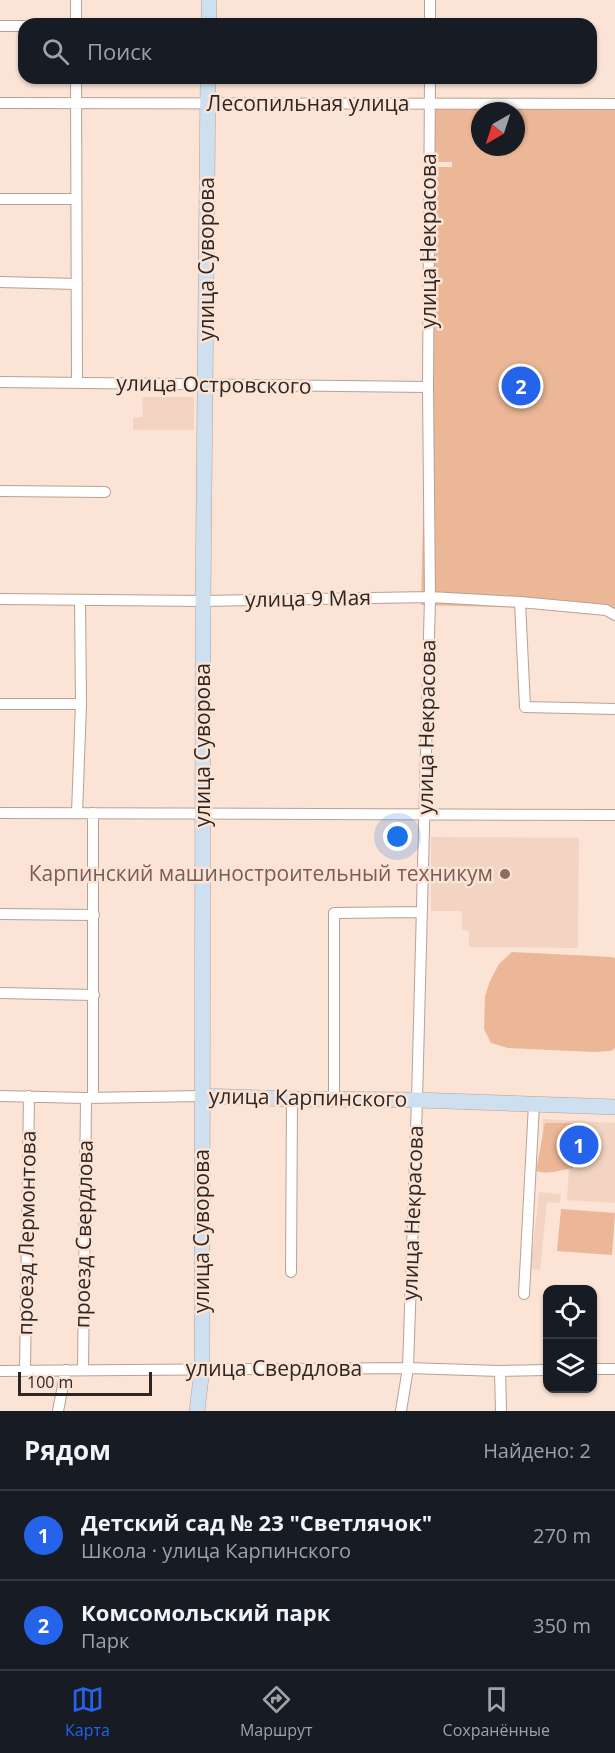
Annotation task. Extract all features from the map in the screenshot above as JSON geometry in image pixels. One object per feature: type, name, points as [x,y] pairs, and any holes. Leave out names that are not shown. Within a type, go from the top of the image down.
[{"type":"street","points":[[76,0],[76,18]]},
{"type":"street","points":[[209,0],[209,18]]},
{"type":"street","points":[[430,0],[430,18]]},
{"type":"street","points":[[0,26],[18,26]]},
{"type":"street","points":[[76,84],[77,383]]},
{"type":"street","name":"улица Суворова","points":[[196,1411],[202,1369],[203,601],[208,84]]},
{"type":"street","name":"улица Некрасова","points":[[401,1411],[408,1368],[430,597],[428,387],[430,84]]},
{"type":"street","name":"Лесопильная улица","points":[[0,103],[615,104]]},
{"type":"street","points":[[0,199],[76,199]]},
{"type":"street","points":[[0,282],[77,284]]},
{"type":"street","name":"улица Островского","points":[[0,382],[428,387]]},
{"type":"street","points":[[0,491],[105,492]]},
{"type":"street","name":"улица 9 Мая","points":[[0,599],[203,601],[430,597],[606,610],[615,615]]},
{"type":"street","points":[[77,813],[81,704],[80,600]]},
{"type":"street","points":[[520,602],[525,707],[615,709]]},
{"type":"street","points":[[0,704],[81,704]]},
{"type":"street","points":[[0,813],[615,814]]},
{"type":"street","name":"проезд Свердлова","points":[[82,1370],[94,995],[93,813]]},
{"type":"street","points":[[333,1099],[334,913],[421,912]]},
{"type":"street","points":[[0,914],[94,915]]},
{"type":"street","points":[[0,993],[94,995]]},
{"type":"street","name":"улица Карпинского","points":[[0,1096],[202,1096],[615,1107]]},
{"type":"street","name":"проезд Лермонтова","points":[[25,1370],[29,1096]]},
{"type":"street","points":[[291,1272],[292,1099]]},
{"type":"street","points":[[524,1294],[534,1104]]},
{"type":"street","name":"улица Свердлова","points":[[0,1371],[408,1368],[543,1370]]},
{"type":"street","points":[[597,1369],[615,1369]]},
{"type":"street","points":[[58,1411],[66,1370]]},
{"type":"street","points":[[500,1371],[501,1411]]},
{"type":"shaded area","points":[[434,104],[471,105],[471,156],[525,156],[525,106],[615,108],[615,610],[421,605],[432,167],[452,167],[452,162],[433,162]]},
{"type":"shaded area","points":[[142,397],[194,397],[194,430],[133,430],[133,418],[143,417]]},
{"type":"shaded area","name":"Карпинский машиностроительный техникум","points":[[431,837],[579,838],[578,948],[469,947],[469,931],[462,930],[462,911],[431,911]]},
{"type":"shaded area","points":[[512,952],[615,958],[615,1048],[611,1051],[594,1052],[508,1048],[491,1043],[484,1029],[485,996],[499,964]]},
{"type":"shaded area","points":[[543,1119],[615,1123],[615,1203],[567,1200],[569,1169],[541,1167]]},
{"type":"shaded area","points":[[545,1123],[575,1123],[584,1150],[573,1168],[550,1172],[536,1171]]},
{"type":"shaded area","points":[[539,1192],[561,1194],[560,1203],[547,1202],[540,1270],[527,1269],[528,1254],[532,1254]]},
{"type":"shaded area","points":[[561,1209],[615,1213],[612,1255],[557,1251]]},
{"type":"place","name":"Комсомольский парк","points":[[521,386]]},
{"type":"place","name":"Карпинский машиностроительный техникум","points":[[505,874]]},
{"type":"place","name":"Детский сад № 23 \"Светлячок\"","points":[[579,1145]]}]
